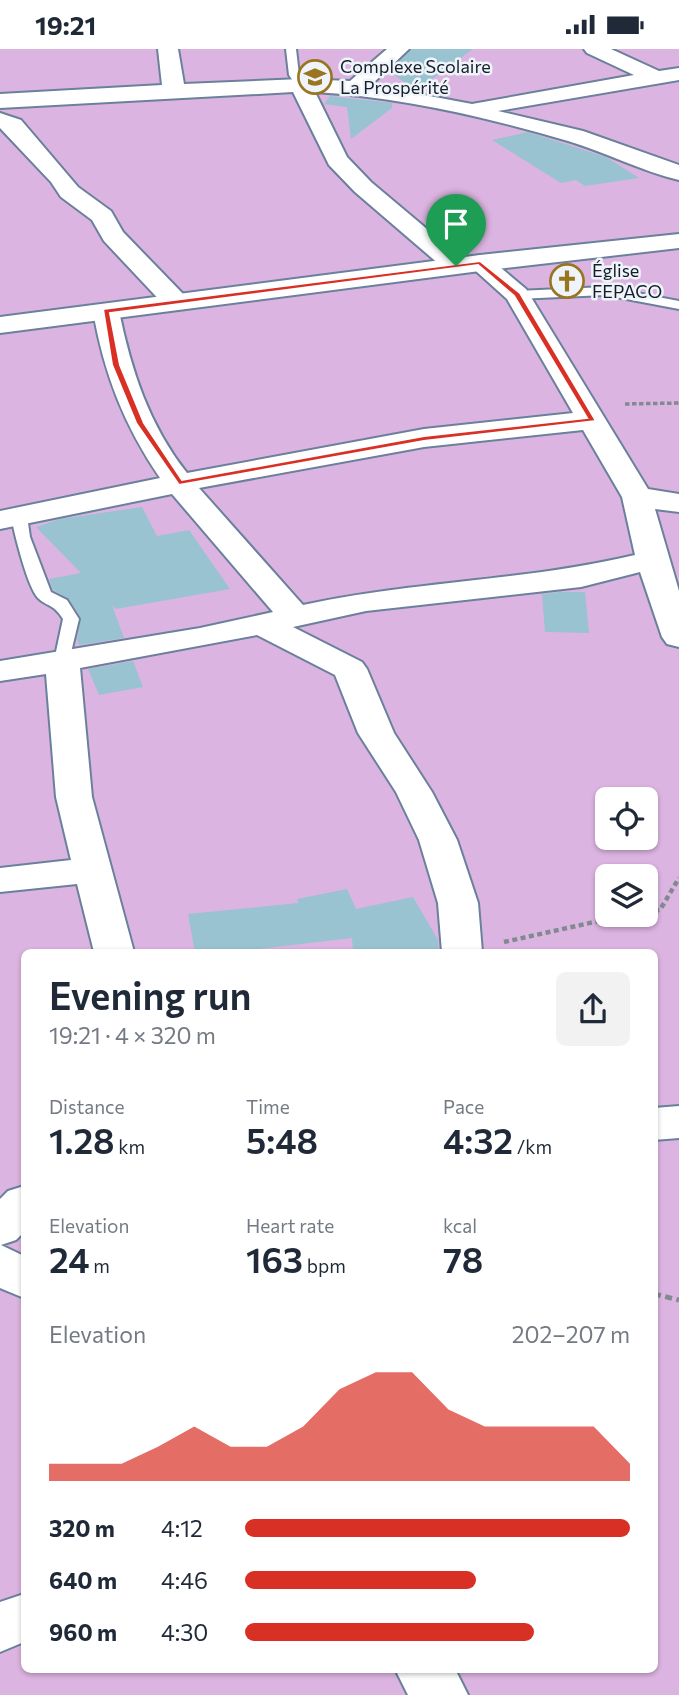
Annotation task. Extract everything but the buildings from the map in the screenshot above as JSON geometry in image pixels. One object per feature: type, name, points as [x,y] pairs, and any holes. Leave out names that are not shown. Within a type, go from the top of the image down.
[{"type":"street","points":[[168,49],[174,90]]},
{"type":"street","points":[[355,88],[399,49]]},
{"type":"street","points":[[594,49],[679,87]]},
{"type":"street","points":[[464,110],[679,74]]},
{"type":"street","points":[[301,85],[337,160],[363,187],[468,265],[517,295],[637,497],[652,560],[679,638]]},
{"type":"street","points":[[0,101],[30,96],[301,85],[355,88],[575,136],[679,173]]},
{"type":"street","points":[[0,120],[13,125],[69,192],[102,216],[113,236],[176,302]]},
{"type":"street","points":[[0,325],[679,241]]},
{"type":"street","points":[[106,311],[116,365],[140,423],[179,483],[256,567],[280,621],[350,669],[376,733],[414,792],[438,840],[458,902],[478,948]]},
{"type":"street","points":[[10,518],[179,483],[424,438],[589,413]]},
{"type":"street","points":[[637,497],[679,503]]},
{"type":"street","points":[[0,671],[280,621],[366,601],[528,584],[652,560]]},
{"type":"street","points":[[62,661],[74,797],[113,949]]},
{"type":"street","points":[[0,880],[93,870]]},
{"type":"street","points":[[658,1123],[679,1122]]},
{"type":"street","points":[[0,1228],[21,1206]]},
{"type":"street","points":[[0,1263],[21,1278]]},
{"type":"street","points":[[0,1627],[21,1619]]},
{"type":"street","points":[[426,1673],[440,1695]]},
{"type":"lane","points":[[291,49],[294,75],[301,85]]},
{"type":"lane","points":[[517,295],[605,291],[679,305]]},
{"type":"lane","points":[[10,518],[22,537],[44,595],[61,603],[71,619],[62,661]]},
{"type":"path","points":[[589,413],[679,403]]},
{"type":"path","points":[[658,909],[679,878]]},
{"type":"path","points":[[478,948],[595,921]]},
{"type":"path","points":[[658,1295],[679,1300]]},
{"type":"shaded area","points":[[0,49],[679,49],[679,1695],[0,1695]]},
{"type":"place","name":"Complexe Scolaire La Prospérité","points":[[315,77]]},
{"type":"place","name":"Église FEPACO","points":[[567,281]]},
{"type":"route","points":[[480,263],[517,295],[593,420],[424,438],[179,483],[140,423],[116,365],[106,311],[456,266],[480,263]]}]
